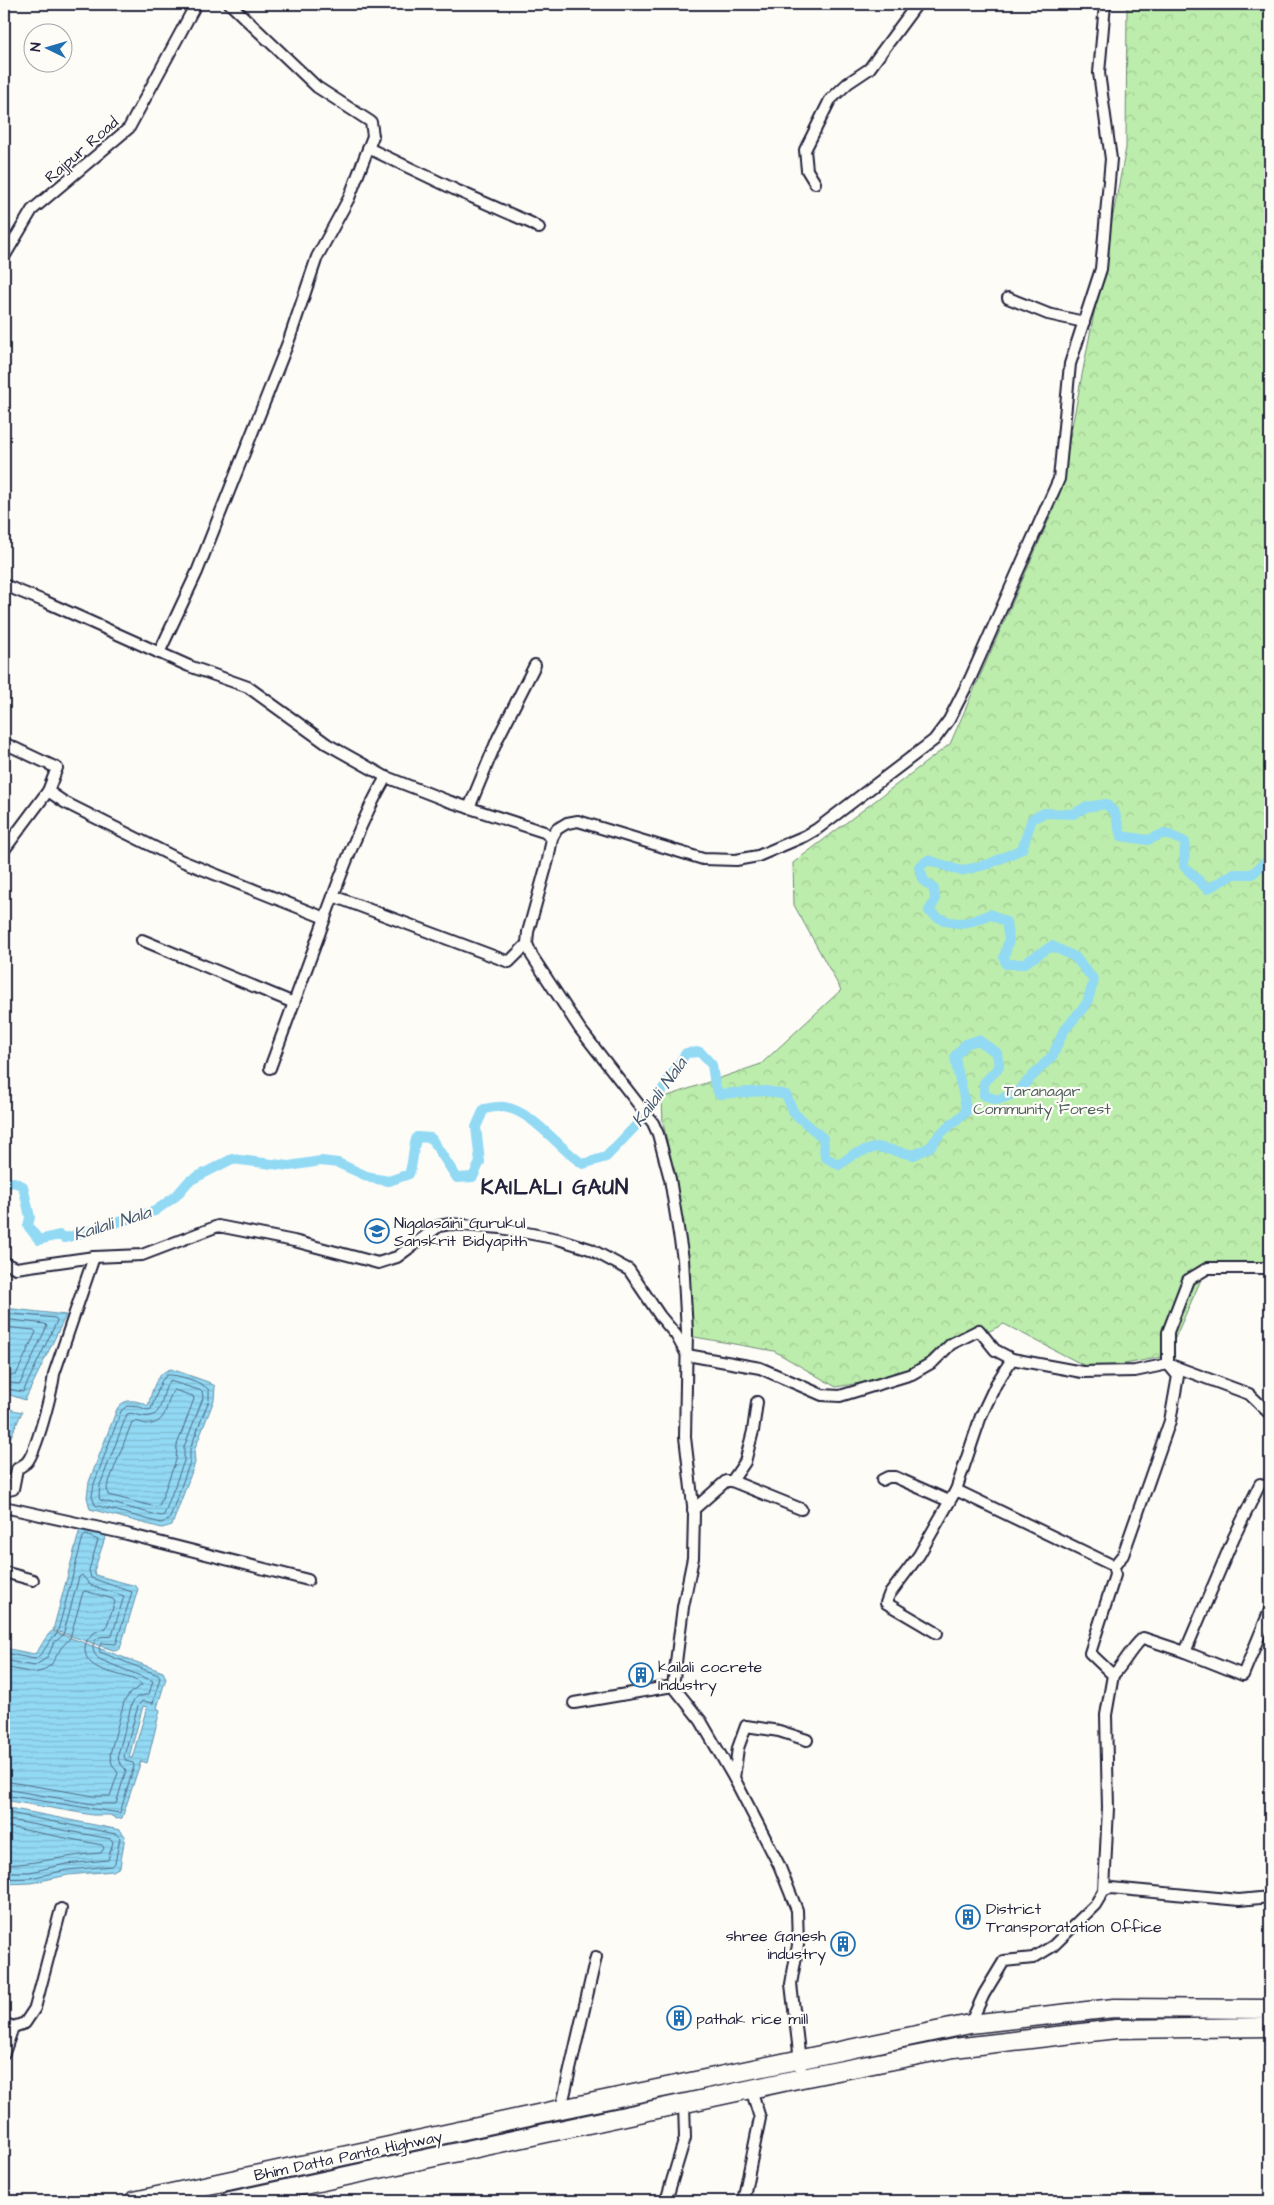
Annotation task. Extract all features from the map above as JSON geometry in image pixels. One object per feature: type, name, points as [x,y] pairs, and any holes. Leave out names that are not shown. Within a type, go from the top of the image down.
[{"type":"highway","name":"Bhim Datta Panta Highway","points":[[134,2201],[561,2109],[970,2024],[1114,2008],[1270,2009]]},
{"type":"highway","name":"Bhim Datta Panta Highway","points":[[230,2201],[802,2078],[954,2048],[1116,2029],[1270,2027]]},
{"type":"street","name":"Rajpur Road","points":[[4,256],[32,210],[129,128],[196,4]]},
{"type":"street","points":[[159,653],[200,562],[289,340],[317,257],[349,198],[373,136],[371,122],[317,87],[230,4]]},
{"type":"street","points":[[815,183],[807,170],[806,150],[830,100],[869,69],[917,4]]},
{"type":"street","points":[[802,2078],[791,1984],[798,1945],[797,1910],[779,1865],[734,1778],[702,1721],[673,1686],[678,1643],[693,1558],[693,1510],[685,1437],[687,1355],[683,1259],[670,1179],[658,1134],[653,1123],[580,1029],[532,956],[527,944],[528,932],[548,860],[552,838],[556,829],[567,823],[578,821],[703,859],[736,860],[758,856],[805,836],[817,828],[934,740],[949,720],[970,680],[1059,479],[1070,364],[1101,269],[1111,158],[1100,73],[1105,4]]},
{"type":"street","points":[[368,148],[532,223],[539,228]]},
{"type":"street","points":[[1008,298],[1048,314],[1084,322]]},
{"type":"street","points":[[4,585],[189,666],[248,687],[327,744],[386,777],[469,808],[544,832],[552,838]]},
{"type":"street","points":[[469,808],[498,738],[535,665]]},
{"type":"street","points":[[4,743],[57,768],[48,791],[4,850]]},
{"type":"street","points":[[270,1068],[355,838],[370,805],[386,777]]},
{"type":"street","points":[[48,791],[64,802],[182,861],[325,918]]},
{"type":"street","points":[[333,896],[509,962],[527,944]]},
{"type":"street","points":[[142,940],[294,1003]]},
{"type":"street","points":[[4,1263],[16,1268],[94,1257],[142,1255],[218,1226],[294,1241],[378,1264],[397,1257],[440,1226],[450,1224],[500,1228],[558,1239],[590,1249],[629,1270],[660,1316],[676,1334],[687,1355]]},
{"type":"street","points":[[4,1492],[13,1489],[17,1469],[27,1462],[38,1436],[51,1394],[54,1374],[94,1257]]},
{"type":"street","points":[[1113,1675],[1090,1653],[1115,1575],[1114,1566],[1124,1555],[1170,1421],[1178,1376],[1168,1364],[1168,1332],[1188,1280],[1208,1268],[1270,1268]]},
{"type":"street","points":[[687,1355],[760,1368],[822,1395],[840,1396],[912,1374],[933,1362],[951,1344],[979,1330],[995,1350],[1012,1359],[1082,1372],[1135,1371],[1168,1364],[1249,1394],[1270,1414]]},
{"type":"street","points":[[937,1633],[886,1603],[889,1595],[919,1555],[956,1490],[981,1416],[996,1384],[1012,1359]]},
{"type":"street","points":[[732,1481],[745,1462],[753,1431],[757,1402]]},
{"type":"street","points":[[882,1480],[888,1477],[895,1478],[949,1501]]},
{"type":"street","points":[[693,1510],[726,1481],[732,1481],[801,1509]]},
{"type":"street","points":[[1185,1652],[1234,1537],[1260,1484]]},
{"type":"street","points":[[956,1490],[1114,1566]]},
{"type":"street","points":[[4,1507],[127,1534],[308,1580]]},
{"type":"street","points":[[4,1572],[32,1580]]},
{"type":"street","points":[[970,2024],[984,1994],[1004,1961],[1033,1958],[1053,1946],[1095,1905],[1104,1890],[1108,1808],[1106,1715],[1113,1675],[1125,1664],[1132,1647],[1143,1638],[1243,1675],[1270,1611]]},
{"type":"street","points":[[574,1703],[673,1686]]},
{"type":"street","points":[[734,1778],[738,1748],[746,1726],[779,1731],[807,1740]]},
{"type":"street","points":[[1104,1890],[1111,1888],[1239,1900],[1270,1897]]},
{"type":"street","points":[[4,2053],[8,2025],[25,2023],[35,2008],[61,1909]]},
{"type":"street","points":[[561,2109],[596,1957]]},
{"type":"street","points":[[743,2201],[760,2118],[751,2089]]},
{"type":"street","points":[[666,2201],[685,2138],[684,2103]]},
{"type":"green space","name":"Taranagar Community Forest","points":[[1127,4],[1270,4],[1270,1265],[1204,1273],[1167,1356],[1093,1370],[1004,1324],[895,1377],[836,1387],[774,1351],[689,1336],[688,1258],[675,1177],[663,1123],[662,1098],[761,1064],[841,990],[794,905],[793,863],[950,744],[1058,499],[1126,148]]},
{"type":"water","points":[[4,1308],[66,1315],[25,1400],[4,1393]]},
{"type":"water","points":[[171,1369],[215,1386],[214,1400],[194,1451],[195,1463],[172,1525],[162,1528],[90,1509],[87,1497],[89,1482],[117,1409],[127,1401],[140,1402],[148,1406],[153,1389],[161,1374]]},
{"type":"water","points":[[4,1408],[22,1412],[4,1452]]},
{"type":"water","points":[[80,1529],[106,1535],[94,1571],[95,1575],[136,1586],[138,1589],[120,1649],[116,1651],[53,1630]]},
{"type":"water","points":[[52,1631],[163,1672],[166,1678],[157,1708],[160,1710],[147,1763],[141,1761],[122,1818],[117,1819],[110,1815],[93,1815],[4,1800],[4,1648],[34,1654]],"holes":[[[143,1706],[147,1707],[132,1758],[129,1757]]]},
{"type":"water","points":[[4,1807],[120,1830],[125,1836],[120,1867],[113,1871],[68,1875],[31,1883],[4,1884]]},
{"type":"waterway","name":"Kailali Nala","points":[[4,1184],[14,1182],[23,1186],[30,1217],[28,1226],[39,1240],[59,1235],[65,1238],[155,1211],[176,1196],[189,1181],[232,1159],[289,1166],[321,1161],[338,1163],[371,1178],[389,1181],[409,1174],[417,1137],[431,1138],[457,1178],[473,1177],[480,1162],[476,1127],[484,1109],[499,1107],[515,1110],[525,1115],[583,1164],[606,1157],[646,1115],[686,1053],[700,1052],[712,1065],[715,1085],[719,1094],[766,1091],[786,1095],[794,1113],[823,1138],[825,1157],[839,1165],[854,1154],[877,1147],[914,1155],[930,1147],[941,1133],[966,1112],[955,1056],[966,1044],[978,1040],[997,1053],[999,1067],[984,1083],[984,1095],[997,1100],[1016,1093],[1053,1055],[1063,1032],[1087,1003],[1094,980],[1075,957],[1052,946],[1023,964],[1006,964],[1004,957],[1009,940],[1006,922],[990,914],[974,921],[959,923],[936,916],[929,911],[935,900],[934,889],[924,881],[919,867],[928,860],[961,871],[989,864],[1022,849],[1032,819],[1044,813],[1073,814],[1086,807],[1106,804],[1115,813],[1121,836],[1148,840],[1165,833],[1185,842],[1184,866],[1207,889],[1234,874],[1252,874],[1270,858]]},
{"type":"place","name":"Nigalasaini Gurukul Sanskrit Bidyapith","points":[[377,1231]]},
{"type":"place","name":"kailali cocrete Industry","points":[[641,1675]]},
{"type":"place","name":"District Transporatation Office","points":[[968,1917]]},
{"type":"place","name":"shree Ganesh industry","points":[[843,1944]]},
{"type":"place","name":"pathak rice mill","points":[[679,2018]]},
{"type":"district","name":"KAILALI GAUN","points":[[555,1187]]}]
